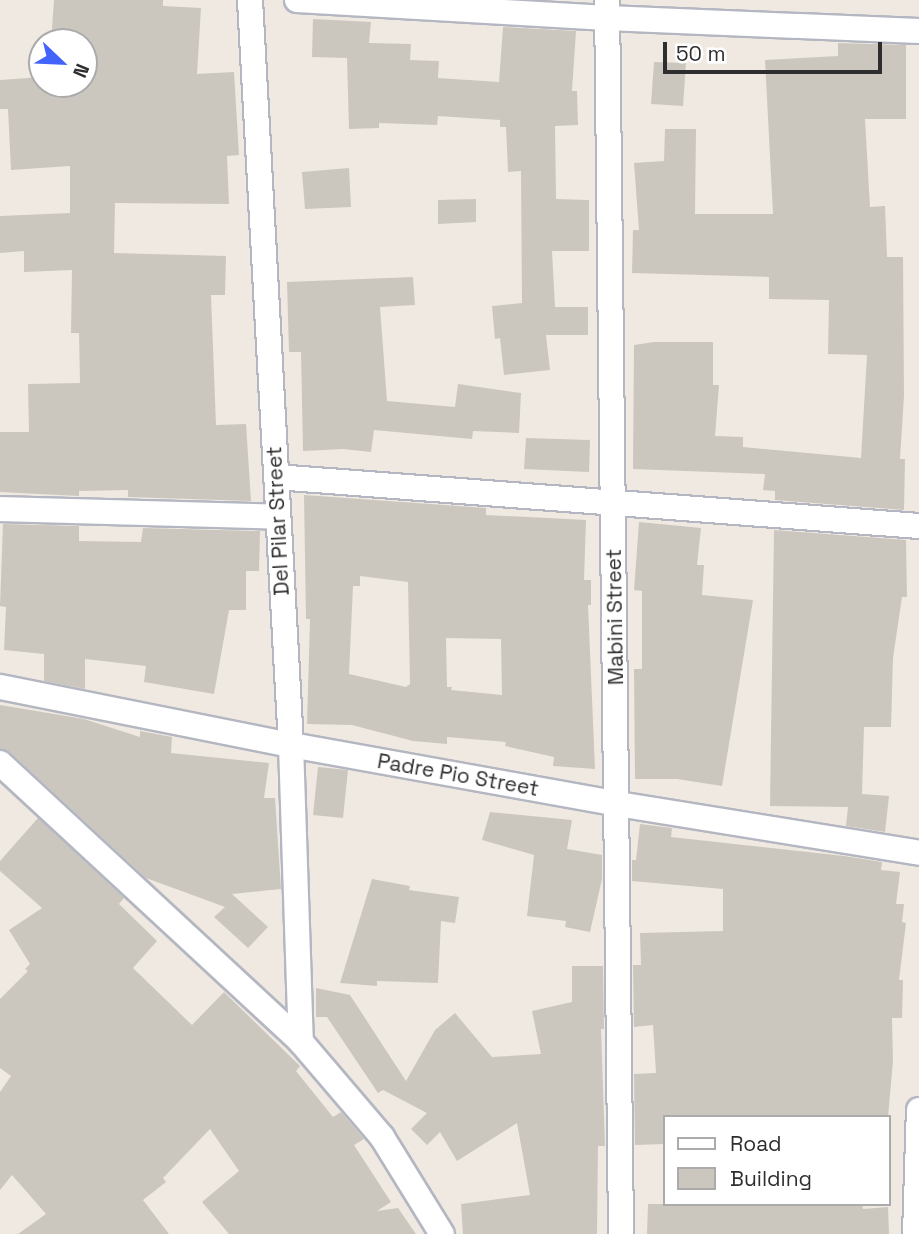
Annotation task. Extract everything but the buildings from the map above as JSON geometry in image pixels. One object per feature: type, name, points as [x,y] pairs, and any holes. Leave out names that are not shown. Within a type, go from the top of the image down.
[{"type":"street","name":"Del Pilar Street","points":[[250,0],[291,745],[300,1042]]},
{"type":"street","points":[[296,0],[607,9],[919,31]]},
{"type":"street","name":"Mabini Street","points":[[607,9],[621,1234]]},
{"type":"street","points":[[276,477],[919,526]]},
{"type":"street","points":[[0,509],[278,517]]},
{"type":"street","name":"Padre Pio Street","points":[[0,687],[291,745],[618,804],[919,853]]},
{"type":"street","points":[[0,763],[300,1042],[382,1138],[442,1234]]},
{"type":"street","points":[[915,1234],[919,1110]]}]
